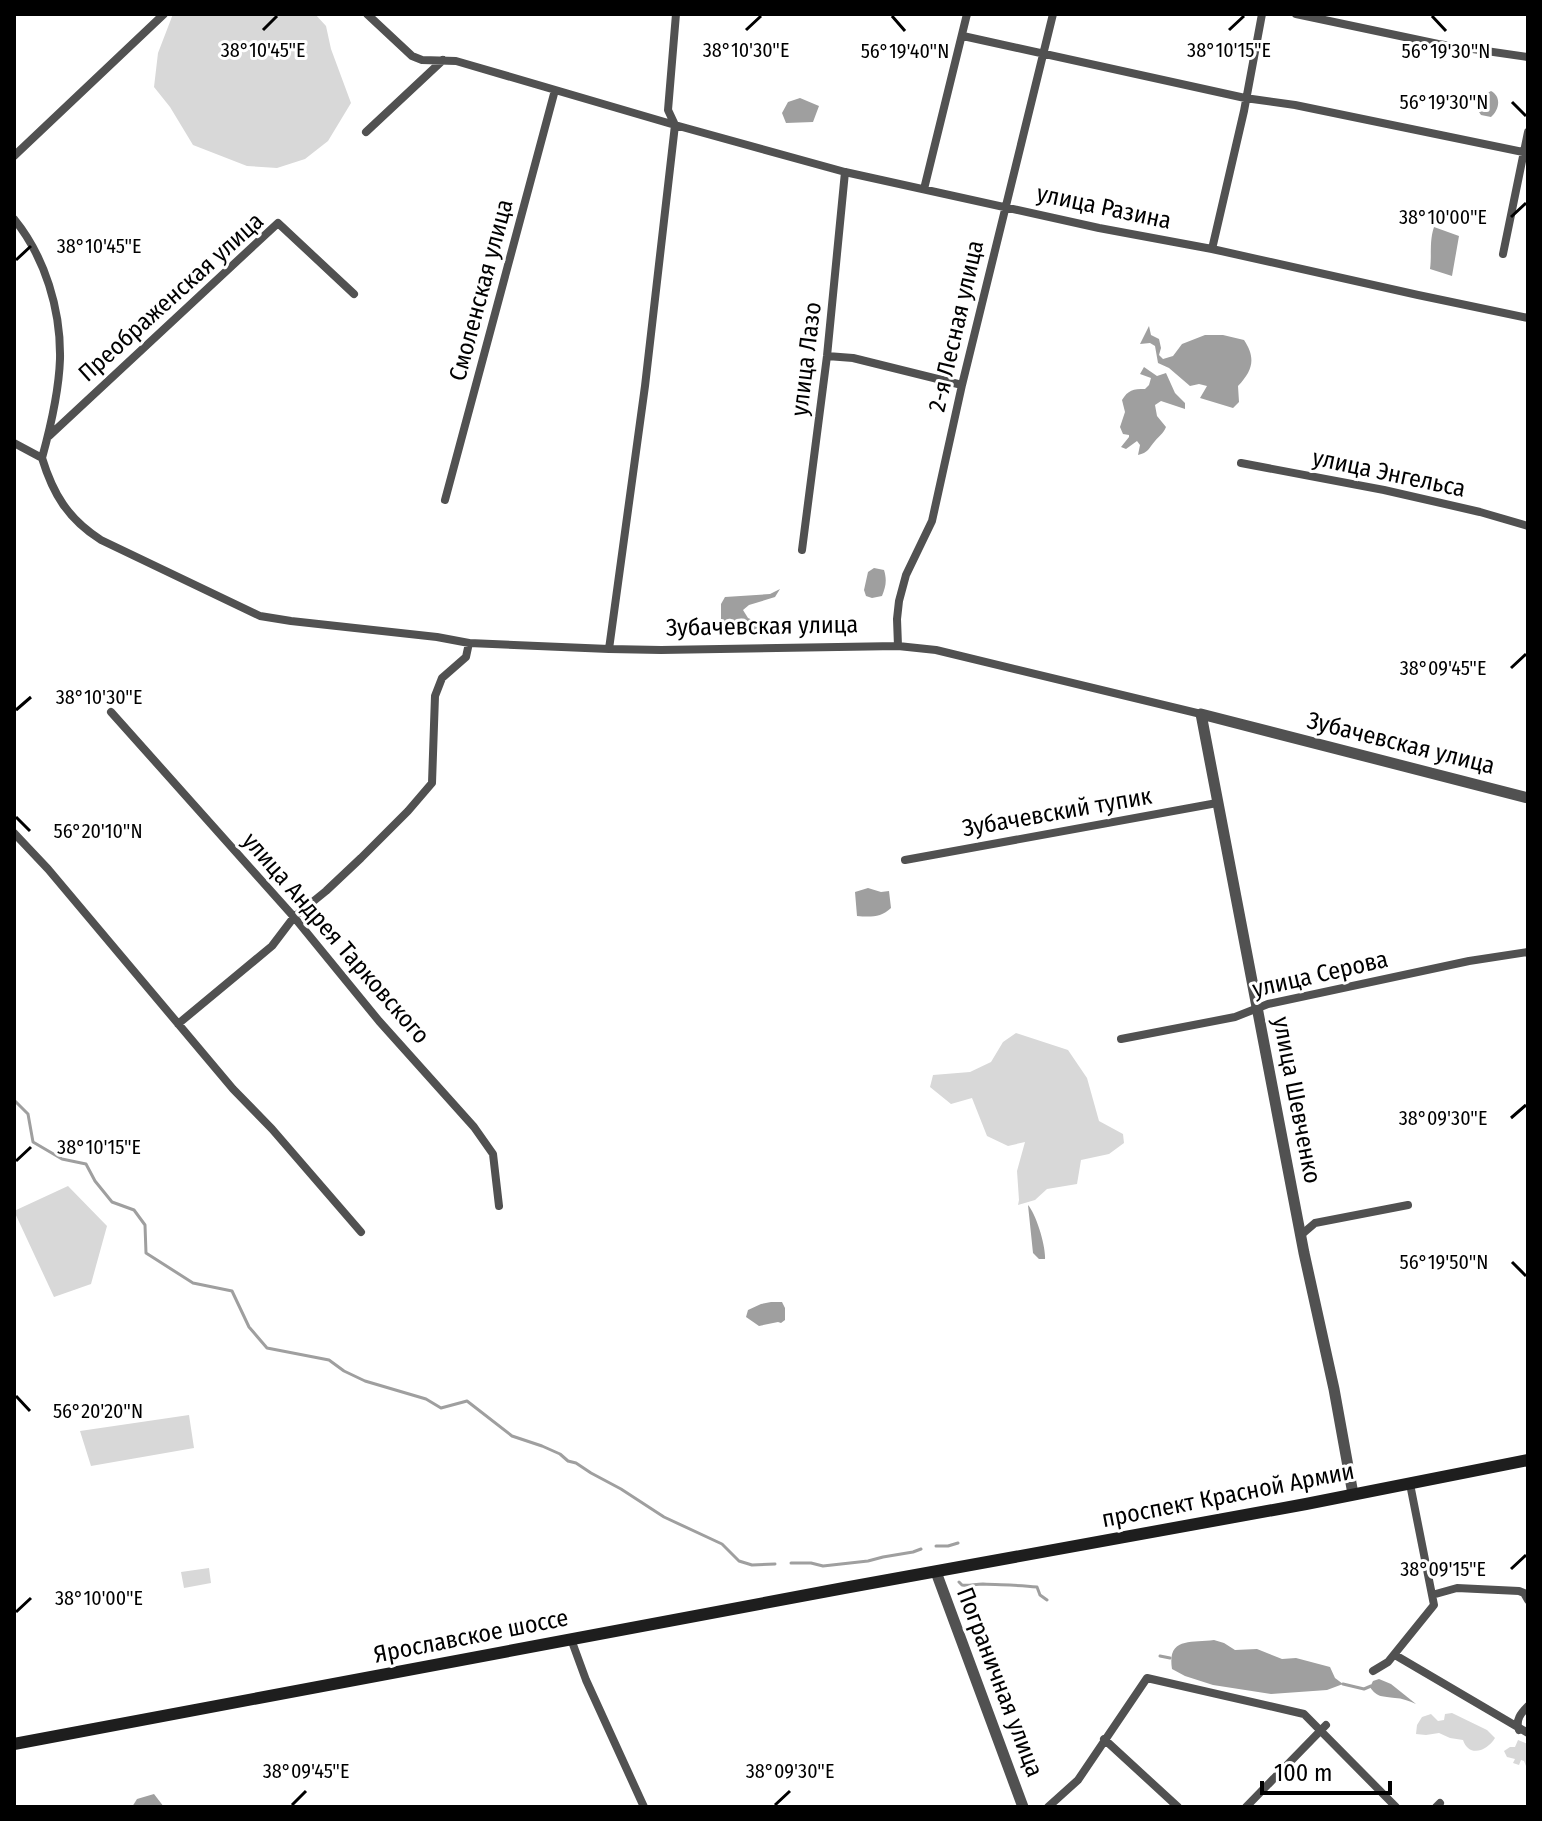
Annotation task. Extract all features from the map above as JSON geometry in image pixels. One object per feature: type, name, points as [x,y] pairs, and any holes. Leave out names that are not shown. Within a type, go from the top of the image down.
[{"type":"main road","name":"проспект Красной Армии","points":[[936,1572],[1528,1460]]},
{"type":"main road","name":"Ярославское шоссе","points":[[14,1744],[936,1572]]},
{"type":"street","points":[[14,156],[164,14]]},
{"type":"street","name":"улица Разина","points":[[367,14],[412,56],[422,60],[456,61],[845,172],[1528,318]]},
{"type":"street","points":[[609,649],[643,401],[675,125],[668,110],[676,14]]},
{"type":"street","points":[[924,189],[967,14]]},
{"type":"street","name":"2-я Лесная улица","points":[[898,646],[899,601],[906,575],[932,521],[1053,14]]},
{"type":"street","points":[[1212,249],[1244,111],[1262,14]]},
{"type":"street","points":[[1296,14],[1414,40],[1528,57]]},
{"type":"street","points":[[963,36],[1245,98],[1295,105],[1526,153]]},
{"type":"street","points":[[366,132],[444,60]]},
{"type":"street","name":"Смоленская улица","points":[[445,500],[555,90]]},
{"type":"street","points":[[1503,254],[1528,132]]},
{"type":"street","name":"улица Лазо","points":[[802,550],[827,356],[845,172]]},
{"type":"street","points":[[14,219],[35,250],[46,278],[57,318],[60,360],[49,436],[42,458],[14,443]]},
{"type":"street","name":"Преображенская улица","points":[[49,436],[278,223],[354,294]]},
{"type":"street","points":[[827,356],[853,358],[962,385]]},
{"type":"street","name":"Зубачевская улица","points":[[42,458],[49,482],[66,509],[89,532],[260,616],[469,643],[661,650],[898,646],[936,650],[1528,798]]},
{"type":"street","name":"улица Энгельса","points":[[1241,463],[1384,490],[1528,526]]},
{"type":"street","points":[[178,1024],[272,946],[294,917],[361,858],[432,783],[435,696],[442,678],[466,657],[469,643]]},
{"type":"street","name":"улица Андрея Тарковского","points":[[111,712],[294,917],[379,1021],[474,1127],[493,1154],[499,1206]]},
{"type":"street","name":"улица Шевченко","points":[[1201,714],[1353,1494]]},
{"type":"street","name":"Зубачевский тупик","points":[[905,860],[1217,803]]},
{"type":"street","points":[[14,833],[48,869],[233,1089],[361,1232]]},
{"type":"street","name":"улица Серова","points":[[1121,1039],[1235,1017],[1284,1000],[1469,961],[1528,952]]},
{"type":"street","points":[[1301,1235],[1315,1223],[1408,1205]]},
{"type":"street","points":[[1373,1671],[1395,1655],[1434,1605],[1410,1484]]},
{"type":"street","name":"Пограничная улица","points":[[936,1572],[1023,1807]]},
{"type":"street","points":[[1432,1595],[1467,1588],[1519,1591],[1528,1600]]},
{"type":"street","points":[[571,1639],[586,1680],[644,1807]]},
{"type":"street","points":[[1395,1655],[1522,1732]]},
{"type":"street","points":[[1048,1807],[1078,1780],[1147,1678],[1304,1714],[1323,1727],[1396,1807]]},
{"type":"street","points":[[1522,1732],[1521,1714],[1528,1706]]},
{"type":"street","points":[[1246,1807],[1323,1727]]},
{"type":"street","points":[[1104,1739],[1178,1807]]},
{"type":"shaded area","points":[[173,14],[315,14],[326,26],[351,103],[328,141],[305,159],[277,168],[247,166],[193,145],[154,87],[158,53]]},
{"type":"shaded area","points":[[1491,91],[1498,100],[1496,111],[1491,117],[1481,115],[1479,112],[1484,95]]},
{"type":"shaded area","points":[[800,98],[819,106],[813,122],[786,123],[782,113],[788,102]]},
{"type":"shaded area","points":[[1434,227],[1459,236],[1452,276],[1430,269]]},
{"type":"shaded area","points":[[1149,326],[1151,335],[1159,339],[1159,355],[1163,359],[1173,356],[1182,344],[1205,335],[1244,340],[1251,364],[1238,386],[1239,402],[1233,408],[1200,398],[1207,386],[1190,386],[1158,363],[1155,346],[1140,344]]},
{"type":"shaded area","points":[[1144,367],[1157,376],[1166,373],[1175,393],[1185,403],[1185,409],[1161,401],[1155,405],[1157,416],[1166,427],[1148,450],[1138,455],[1140,445],[1137,441],[1126,449],[1121,447],[1129,435],[1123,434],[1120,427],[1125,412],[1124,397],[1149,385],[1151,378],[1140,374]]},
{"type":"shaded area","points":[[874,568],[884,570],[886,583],[882,596],[872,598],[866,596],[864,590],[868,572]]},
{"type":"shaded area","points":[[780,589],[775,597],[743,610],[748,618],[767,626],[758,631],[725,634],[721,631],[721,604],[725,597],[770,594]]},
{"type":"shaded area","points":[[868,888],[889,891],[891,908],[879,915],[857,916],[855,892]]},
{"type":"shaded area","points":[[1016,1033],[1068,1050],[1087,1078],[1099,1121],[1123,1134],[1124,1143],[1109,1154],[1081,1160],[1077,1184],[1047,1189],[1035,1200],[1018,1205],[1017,1171],[1025,1142],[1008,1146],[987,1136],[972,1098],[951,1104],[930,1087],[933,1075],[970,1072],[991,1062],[1003,1042]]},
{"type":"shaded area","points":[[68,1186],[107,1226],[91,1284],[54,1297],[14,1211]]},
{"type":"shaded area","points":[[1028,1205],[1040,1230],[1045,1259],[1039,1259],[1033,1253]]},
{"type":"shaded area","points":[[771,1302],[782,1302],[785,1308],[785,1320],[781,1323],[759,1326],[746,1317],[748,1310]]},
{"type":"shaded area","points":[[189,1415],[194,1448],[91,1466],[80,1431]]},
{"type":"shaded area","points":[[209,1568],[211,1583],[184,1588],[181,1572]]},
{"type":"shaded area","points":[[1214,1640],[1235,1650],[1257,1649],[1282,1659],[1296,1658],[1330,1667],[1335,1678],[1343,1684],[1327,1690],[1271,1694],[1213,1685],[1172,1669],[1171,1659],[1177,1647],[1189,1642]]},
{"type":"shaded area","points":[[1379,1679],[1391,1684],[1416,1704],[1375,1693],[1370,1687],[1373,1681]]},
{"type":"shaded area","points":[[1452,1713],[1487,1730],[1495,1738],[1492,1743],[1474,1751],[1463,1740],[1439,1733],[1416,1734],[1422,1717],[1431,1714],[1438,1721],[1444,1720],[1445,1714]]},
{"type":"shaded area","points":[[1518,1740],[1528,1744],[1526,1766],[1521,1760],[1519,1765],[1513,1763],[1515,1759],[1507,1757],[1504,1751],[1515,1747]]},
{"type":"shaded area","points":[[154,1794],[164,1807],[132,1807],[137,1799]]},
{"type":"waterway","points":[[14,1100],[28,1114],[33,1142],[62,1159],[86,1164],[112,1202],[134,1210],[145,1225],[146,1253],[193,1283],[232,1291],[249,1327],[267,1348],[329,1360],[365,1381],[426,1399],[441,1408],[467,1401],[512,1436],[560,1454],[664,1517],[722,1544],[739,1561],[752,1565],[775,1564]]},
{"type":"waterway","points":[[936,1546],[958,1543]]},
{"type":"waterway","points":[[791,1563],[823,1566],[868,1561],[921,1549]]},
{"type":"waterway","points":[[959,1582],[962,1585],[1037,1587],[1040,1595],[1047,1600]]},
{"type":"waterway","points":[[1160,1656],[1170,1658]]},
{"type":"waterway","points":[[1343,1684],[1364,1689],[1371,1686]]}]
